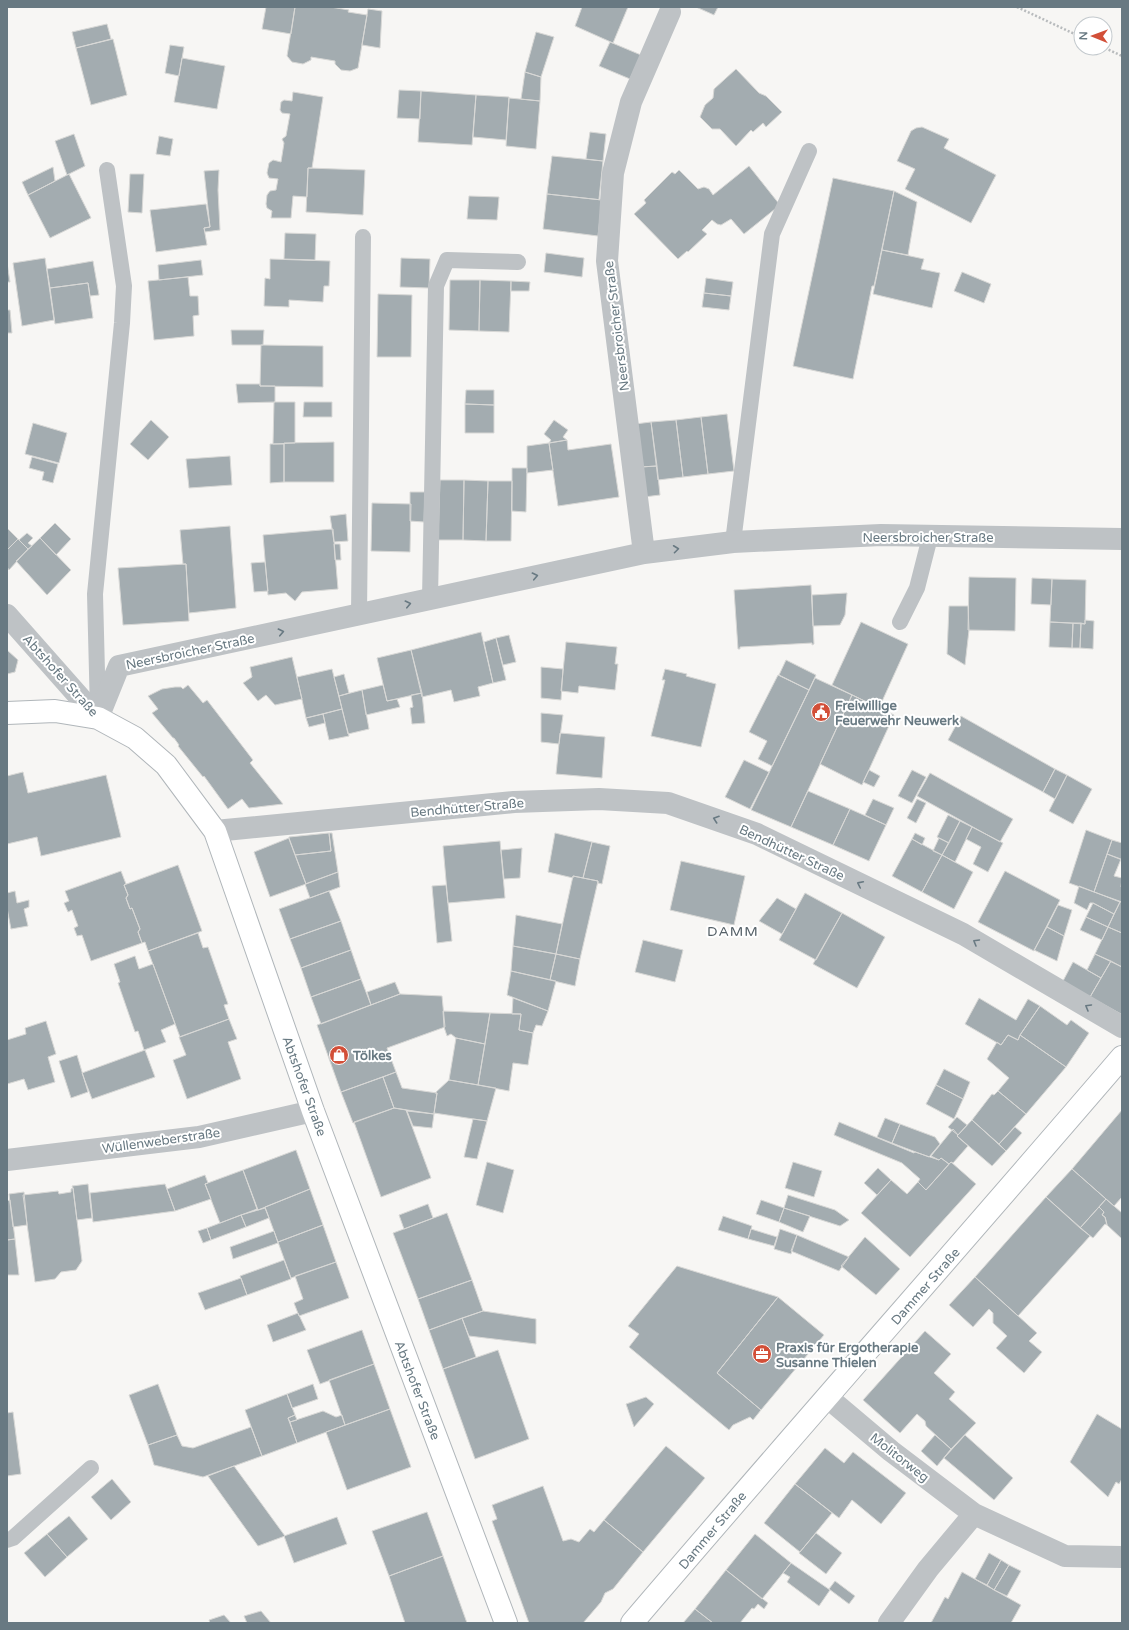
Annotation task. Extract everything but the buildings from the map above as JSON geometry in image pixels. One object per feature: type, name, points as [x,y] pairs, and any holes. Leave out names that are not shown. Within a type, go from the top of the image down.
[{"type":"street","name":"Neersbroicher Straße","points":[[644,552],[607,260],[614,173],[631,102],[670,12]]},
{"type":"street","name":"Neersbroicher Straße","points":[[98,718],[119,666],[644,552],[733,542],[881,535],[1122,539]]},
{"type":"street","name":"Abtshofer Straße","points":[[7,615],[98,718],[135,738],[166,765],[215,831],[313,1111],[506,1623]]},
{"type":"street","points":[[7,713],[55,711],[98,718]]},
{"type":"street","name":"Bendhütter Straße","points":[[215,831],[514,802],[599,799],[668,803],[757,834],[963,934],[1122,1027]]},
{"type":"street","name":"Dammer Straße","points":[[632,1623],[756,1477],[986,1216],[1122,1057]]},
{"type":"street","name":"Wüllenweberstraße","points":[[7,1160],[198,1137],[313,1111]]},
{"type":"street","name":"Molitorweg","points":[[827,1397],[891,1451],[974,1514],[1064,1556],[1122,1557]]},
{"type":"street","points":[[889,1623],[928,1569],[974,1514]]},
{"type":"lane","points":[[733,542],[772,234],[809,151]]},
{"type":"lane","points":[[98,718],[95,594],[122,323],[124,286],[107,170]]},
{"type":"lane","points":[[359,615],[363,237]]},
{"type":"lane","points":[[430,599],[436,286],[447,260],[518,262]]},
{"type":"lane","points":[[900,622],[917,588],[930,537]]},
{"type":"lane","points":[[7,1540],[13,1538],[91,1468]]},
{"type":"path","points":[[1017,7],[1073,33]]},
{"type":"place","name":"Freiwillige Feuerwehr Neuwerk","points":[[821,712]]},
{"type":"place","name":"Tölkes","points":[[339,1055]]},
{"type":"place","name":"Praxis für Ergotherapie Susanne Thielen","points":[[762,1354]]},
{"type":"district","name":"DAMM","points":[[733,931]]}]
